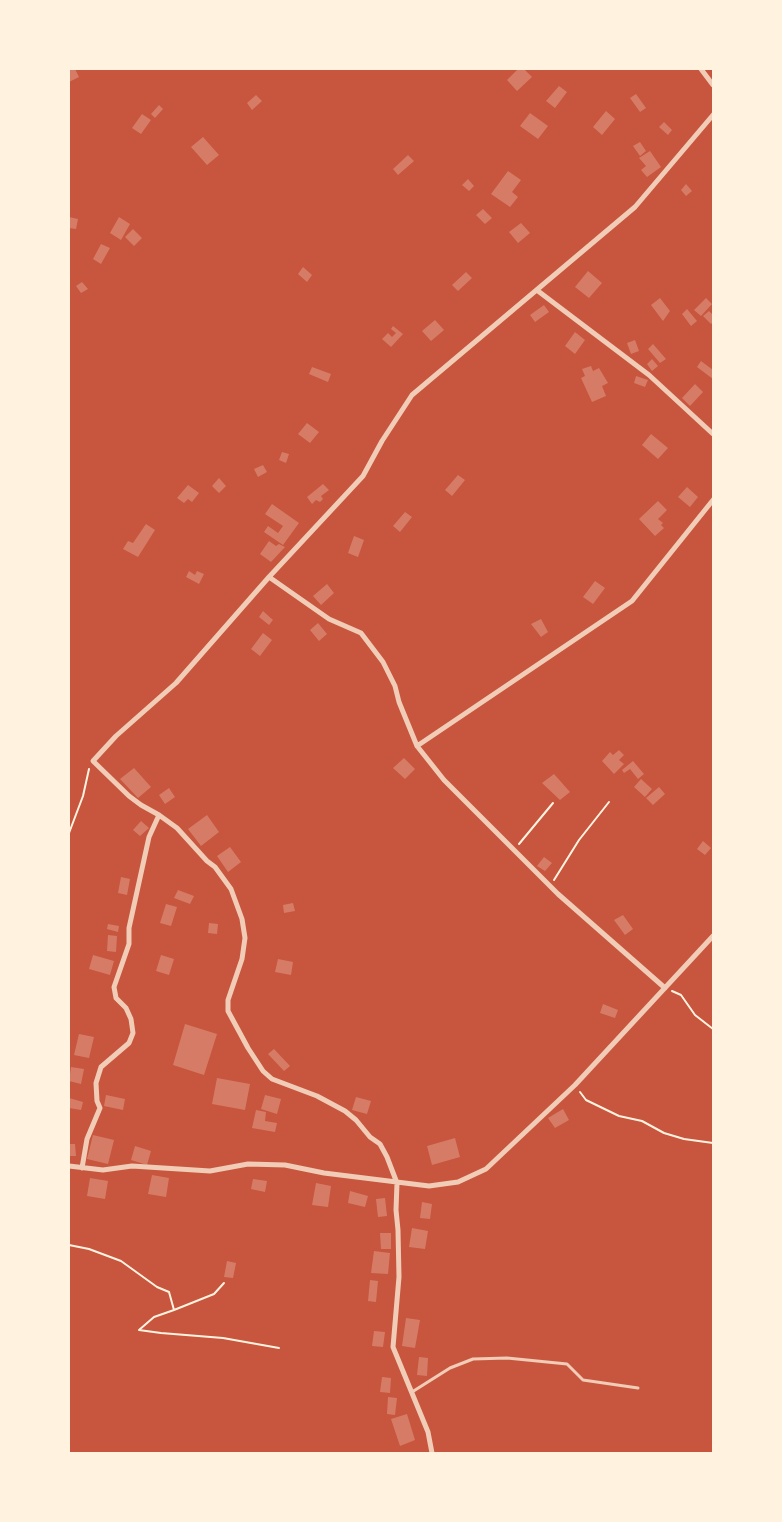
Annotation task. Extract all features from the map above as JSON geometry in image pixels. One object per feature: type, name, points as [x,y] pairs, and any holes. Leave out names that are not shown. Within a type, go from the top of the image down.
[{"type":"street","points":[[701,69],[713,85]]},
{"type":"street","points":[[432,1453],[428,1432],[393,1346],[399,1276],[396,1210],[398,1183],[384,1151],[380,1144],[370,1137],[356,1120],[345,1111],[317,1096],[272,1079],[263,1071],[228,1011],[228,1000],[240,968],[244,950],[245,928],[231,889],[220,873],[177,828],[129,796],[94,761],[116,736],[176,683],[269,577],[363,476],[382,441],[412,395],[538,291],[635,207],[713,115]]},
{"type":"street","points":[[538,291],[649,375],[713,434]]},
{"type":"street","points":[[417,746],[632,601],[713,500]]},
{"type":"street","points":[[269,577],[329,619],[361,632],[383,662],[395,686],[399,702],[417,746],[444,780],[550,886],[665,988]]},
{"type":"street","points":[[82,1168],[86,1139],[100,1108],[97,1101],[96,1083],[101,1067],[129,1043],[133,1033],[131,1019],[126,1008],[116,998],[114,987],[129,944],[129,928],[149,837],[159,815]]},
{"type":"street","points":[[69,1166],[103,1170],[132,1166],[210,1171],[248,1164],[285,1165],[324,1173],[398,1183],[429,1186],[458,1182],[486,1168],[575,1085],[713,936]]},
{"type":"lane","points":[[412,1392],[450,1368],[473,1359],[507,1358],[567,1364],[583,1380],[638,1388]]},
{"type":"path","points":[[69,833],[83,796],[89,769],[94,761]]},
{"type":"path","points":[[550,886],[579,840],[609,802]]},
{"type":"path","points":[[514,850],[553,804]]},
{"type":"path","points":[[665,988],[681,995],[695,1015],[713,1029]]},
{"type":"path","points":[[575,1085],[586,1100],[619,1116],[642,1121],[664,1133],[684,1139],[713,1143]]},
{"type":"path","points":[[69,1245],[89,1249],[121,1262],[157,1287],[169,1292],[174,1310]]},
{"type":"path","points":[[224,1283],[214,1294],[154,1317],[139,1330],[223,1338],[279,1348]]},
{"type":"building","points":[[69,69],[75,69],[79,77],[69,82]]},
{"type":"building","points":[[518,69],[524,69],[532,77],[517,91],[507,80]]},
{"type":"building","points":[[559,86],[567,92],[555,108],[546,101]]},
{"type":"building","points":[[636,94],[646,108],[640,112],[630,98]]},
{"type":"building","points":[[256,95],[262,101],[252,110],[247,103]]},
{"type":"building","points":[[159,105],[163,109],[155,118],[151,114]]},
{"type":"building","points":[[606,111],[615,119],[602,135],[593,127]]},
{"type":"building","points":[[530,113],[548,126],[538,139],[520,126]]},
{"type":"building","points":[[142,114],[151,120],[141,134],[132,128]]},
{"type":"building","points":[[664,122],[672,130],[668,135],[659,127]]},
{"type":"building","points":[[203,137],[219,155],[207,165],[191,147]]},
{"type":"building","points":[[640,142],[646,151],[640,156],[633,146]]},
{"type":"building","points":[[650,151],[661,167],[647,177],[641,170],[646,166],[639,158]]},
{"type":"building","points":[[408,155],[414,161],[398,175],[393,169]]},
{"type":"building","points":[[508,171],[521,180],[512,192],[518,197],[510,207],[491,194]]},
{"type":"building","points":[[468,179],[474,186],[469,191],[462,185]]},
{"type":"building","points":[[686,184],[692,191],[686,196],[681,190]]},
{"type":"building","points":[[483,209],[492,218],[485,224],[476,215]]},
{"type":"building","points":[[69,217],[78,219],[76,229],[69,228]]},
{"type":"building","points":[[119,217],[130,224],[121,240],[110,233]]},
{"type":"building","points":[[521,223],[530,233],[518,243],[509,232]]},
{"type":"building","points":[[133,229],[142,238],[134,246],[125,237]]},
{"type":"building","points":[[101,244],[110,248],[101,264],[93,259]]},
{"type":"building","points":[[303,267],[312,275],[307,282],[298,274]]},
{"type":"building","points":[[588,271],[602,283],[589,298],[575,287]]},
{"type":"building","points":[[466,272],[472,278],[458,291],[452,285]]},
{"type":"building","points":[[82,282],[88,289],[81,293],[76,286]]},
{"type":"building","points":[[660,298],[670,311],[663,321],[651,305]]},
{"type":"building","points":[[706,298],[712,304],[701,316],[694,310]]},
{"type":"building","points":[[544,305],[549,312],[535,322],[530,315]]},
{"type":"building","points":[[687,309],[697,321],[691,326],[682,314]]},
{"type":"building","points":[[709,311],[713,315],[713,322],[711,324],[703,316]]},
{"type":"building","points":[[435,320],[444,330],[431,341],[422,331]]},
{"type":"building","points":[[393,326],[403,334],[391,347],[382,339],[388,333],[392,337],[396,333],[391,329]]},
{"type":"building","points":[[575,332],[585,340],[575,354],[565,346]]},
{"type":"building","points":[[635,340],[639,351],[631,354],[627,343]]},
{"type":"building","points":[[653,344],[666,359],[660,363],[648,349]]},
{"type":"building","points":[[652,359],[658,366],[652,371],[647,364]]},
{"type":"building","points":[[701,361],[713,370],[713,379],[697,367]]},
{"type":"building","points":[[591,366],[593,371],[599,368],[608,383],[602,386],[606,396],[592,402],[581,378],[585,376],[582,369]]},
{"type":"building","points":[[312,367],[331,374],[328,382],[309,374]]},
{"type":"building","points":[[636,376],[648,380],[645,387],[634,383]]},
{"type":"building","points":[[695,384],[703,392],[690,406],[682,398]]},
{"type":"building","points":[[307,423],[319,432],[310,443],[298,434]]},
{"type":"building","points":[[651,434],[668,448],[658,459],[642,445]]},
{"type":"building","points":[[282,452],[289,454],[286,463],[279,460]]},
{"type":"building","points":[[263,465],[267,472],[258,477],[254,469]]},
{"type":"building","points":[[458,475],[465,480],[452,496],[445,490]]},
{"type":"building","points":[[219,478],[226,486],[219,493],[212,486]]},
{"type":"building","points":[[323,484],[329,490],[321,496],[323,499],[320,502],[316,500],[312,504],[307,497]]},
{"type":"building","points":[[188,485],[199,493],[192,502],[188,499],[184,503],[177,498]]},
{"type":"building","points":[[687,487],[698,497],[690,507],[678,497]]},
{"type":"building","points":[[658,501],[667,510],[658,519],[663,523],[661,525],[664,528],[655,536],[639,519]]},
{"type":"building","points":[[272,504],[299,523],[283,545],[264,532],[268,526],[278,533],[283,526],[265,514]]},
{"type":"building","points":[[405,512],[412,517],[400,532],[393,526]]},
{"type":"building","points":[[146,524],[155,530],[138,557],[123,549],[128,541],[133,543]]},
{"type":"building","points":[[354,536],[364,540],[358,557],[348,553]]},
{"type":"building","points":[[269,541],[276,546],[279,544],[285,547],[271,562],[260,554]]},
{"type":"building","points":[[189,571],[195,575],[197,571],[204,574],[199,584],[186,577]]},
{"type":"building","points":[[595,581],[605,588],[593,604],[583,597]]},
{"type":"building","points":[[327,584],[334,593],[321,605],[313,596]]},
{"type":"building","points":[[263,611],[273,620],[269,625],[259,617]]},
{"type":"building","points":[[541,619],[548,632],[541,637],[531,624]]},
{"type":"building","points":[[318,623],[327,634],[319,641],[310,630]]},
{"type":"building","points":[[263,633],[272,640],[260,656],[251,649]]},
{"type":"building","points":[[619,750],[624,755],[619,760],[624,764],[614,774],[602,761],[610,752],[613,755]]},
{"type":"building","points":[[404,758],[415,769],[405,779],[393,768]]},
{"type":"building","points":[[633,761],[644,774],[638,779],[630,769],[624,773],[622,770]]},
{"type":"building","points":[[134,768],[151,787],[138,798],[120,779]]},
{"type":"building","points":[[554,774],[570,792],[560,800],[542,783]]},
{"type":"building","points":[[641,779],[652,789],[645,797],[634,787]]},
{"type":"building","points":[[659,787],[665,794],[653,805],[646,798]]},
{"type":"building","points":[[169,788],[175,797],[165,804],[159,795]]},
{"type":"building","points":[[207,815],[219,832],[201,846],[188,829]]},
{"type":"building","points":[[141,821],[149,828],[140,836],[133,830]]},
{"type":"building","points":[[703,841],[711,848],[705,855],[697,849]]},
{"type":"building","points":[[230,847],[241,862],[228,872],[217,856]]},
{"type":"building","points":[[544,857],[552,863],[545,871],[537,866]]},
{"type":"building","points":[[121,877],[130,879],[127,895],[118,893]]},
{"type":"building","points":[[178,890],[194,896],[190,904],[174,898]]},
{"type":"building","points":[[293,903],[295,911],[284,913],[283,905]]},
{"type":"building","points":[[166,904],[177,907],[171,926],[160,923]]},
{"type":"building","points":[[623,915],[633,929],[625,935],[614,920]]},
{"type":"building","points":[[209,923],[218,924],[217,934],[208,933]]},
{"type":"building","points":[[108,924],[119,926],[118,932],[107,929]]},
{"type":"building","points":[[108,935],[117,936],[116,952],[107,951]]},
{"type":"building","points":[[93,955],[114,961],[110,975],[89,969]]},
{"type":"building","points":[[161,955],[174,959],[169,975],[156,971]]},
{"type":"building","points":[[278,959],[293,962],[291,975],[275,972]]},
{"type":"building","points":[[603,1004],[618,1010],[615,1018],[600,1013]]},
{"type":"building","points":[[185,1024],[217,1034],[204,1075],[173,1065]]},
{"type":"building","points":[[79,1034],[94,1037],[89,1058],[74,1055]]},
{"type":"building","points":[[274,1049],[290,1066],[284,1071],[268,1054]]},
{"type":"building","points":[[71,1067],[84,1069],[81,1084],[69,1081]]},
{"type":"building","points":[[217,1078],[250,1084],[245,1110],[212,1104]]},
{"type":"building","points":[[106,1095],[125,1099],[123,1110],[104,1106]]},
{"type":"building","points":[[265,1095],[281,1099],[277,1114],[261,1109]]},
{"type":"building","points":[[356,1097],[371,1101],[367,1114],[352,1110]]},
{"type":"building","points":[[69,1098],[83,1102],[81,1110],[69,1108]]},
{"type":"building","points":[[563,1109],[569,1120],[555,1128],[548,1118]]},
{"type":"building","points":[[256,1110],[266,1112],[265,1121],[277,1123],[275,1132],[252,1128]]},
{"type":"building","points":[[93,1135],[114,1140],[108,1164],[87,1159]]},
{"type":"building","points":[[455,1138],[460,1157],[432,1165],[427,1146]]},
{"type":"building","points":[[69,1144],[75,1144],[76,1156],[69,1156]]},
{"type":"building","points":[[135,1146],[151,1151],[147,1165],[131,1160]]},
{"type":"building","points":[[152,1175],[169,1178],[166,1197],[148,1194]]},
{"type":"building","points":[[90,1178],[108,1181],[105,1199],[87,1196]]},
{"type":"building","points":[[253,1179],[267,1181],[265,1192],[251,1189]]},
{"type":"building","points":[[316,1183],[331,1186],[328,1207],[312,1205]]},
{"type":"building","points":[[350,1191],[368,1196],[365,1207],[348,1203]]},
{"type":"building","points":[[385,1198],[387,1216],[378,1217],[376,1199]]},
{"type":"building","points":[[422,1202],[432,1204],[430,1219],[420,1218]]},
{"type":"building","points":[[412,1228],[428,1231],[425,1249],[409,1247]]},
{"type":"building","points":[[380,1233],[391,1233],[391,1249],[381,1249]]},
{"type":"building","points":[[374,1251],[390,1253],[388,1274],[371,1273]]},
{"type":"building","points":[[227,1261],[236,1263],[233,1278],[224,1277]]},
{"type":"building","points":[[370,1280],[378,1281],[376,1302],[368,1301]]},
{"type":"building","points":[[406,1318],[420,1320],[415,1348],[402,1346]]},
{"type":"building","points":[[374,1331],[385,1332],[383,1347],[372,1346]]},
{"type":"building","points":[[419,1357],[428,1358],[427,1376],[417,1375]]},
{"type":"building","points":[[382,1377],[391,1378],[390,1393],[380,1392]]},
{"type":"building","points":[[388,1397],[397,1398],[395,1415],[387,1414]]},
{"type":"building","points":[[407,1414],[415,1440],[400,1446],[391,1419]]}]
